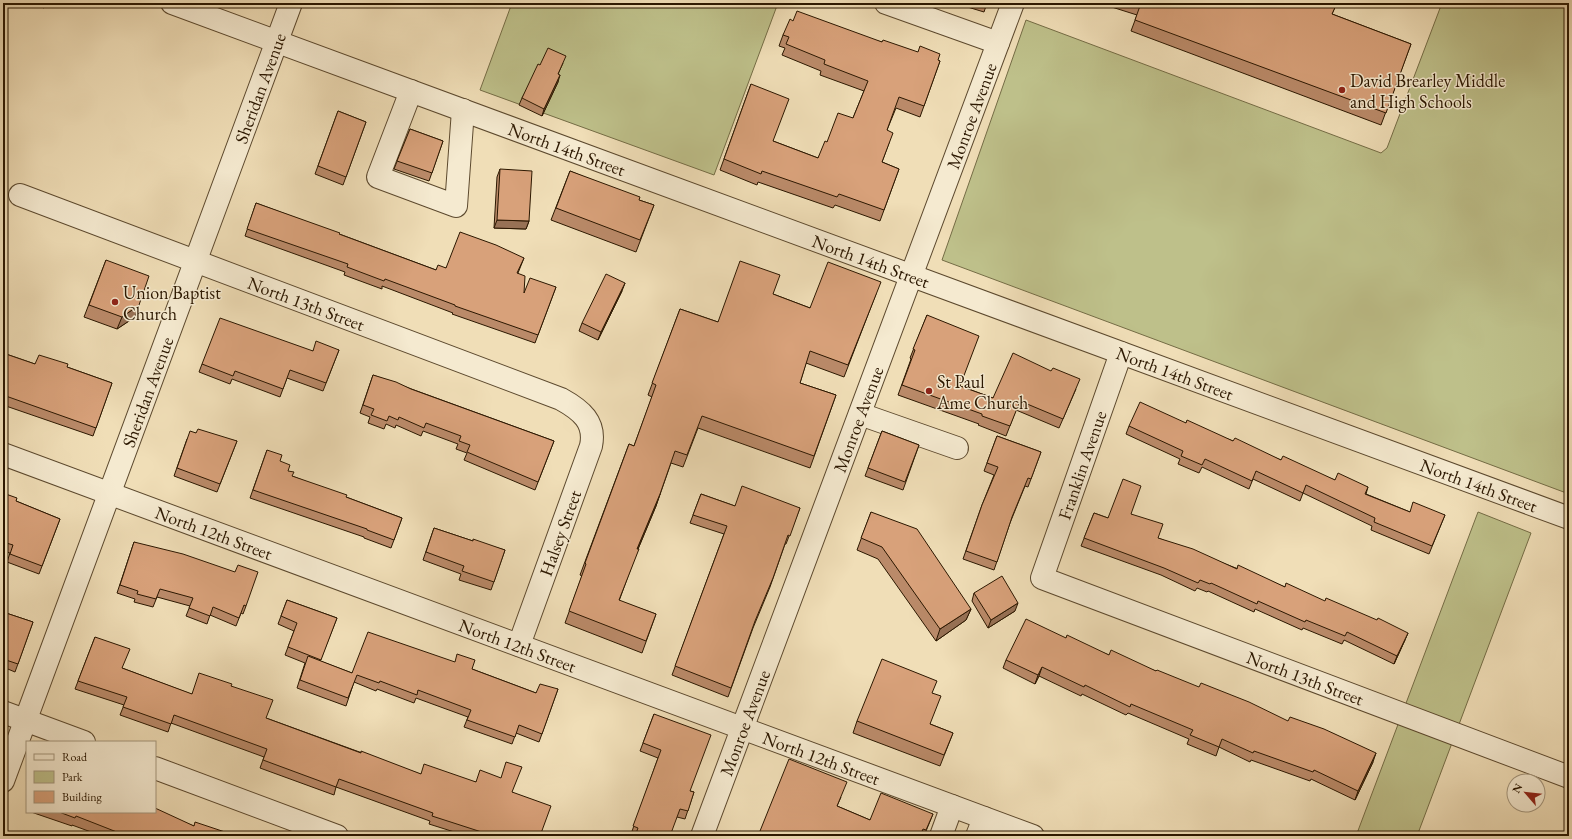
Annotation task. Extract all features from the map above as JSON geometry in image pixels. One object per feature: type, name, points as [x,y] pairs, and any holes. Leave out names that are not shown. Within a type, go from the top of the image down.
[{"type":"street","name":"North 14th Street","points":[[172,3],[1569,518]]},
{"type":"street","name":"Sheridan Avenue","points":[[3,781],[291,3]]},
{"type":"street","points":[[886,3],[998,43]]},
{"type":"street","name":"Monroe Avenue","points":[[702,836],[1013,3]]},
{"type":"street","points":[[411,91],[378,177],[456,206],[463,110]]},
{"type":"street","name":"North 13th Street","points":[[20,195],[562,399],[572,405],[587,419]]},
{"type":"street","name":"Franklin Avenue","points":[[1042,578],[1121,353]]},
{"type":"street","points":[[860,414],[957,448]]},
{"type":"street","name":"Halsey Street","points":[[519,645],[591,446],[593,438],[587,419]]},
{"type":"street","name":"North 12th Street","points":[[3,454],[952,806],[981,827],[1033,836]]},
{"type":"street","name":"North 13th Street","points":[[1042,578],[1569,777]]},
{"type":"street","points":[[3,712],[81,741]]},
{"type":"street","points":[[156,768],[337,836]]},
{"type":"street","points":[[941,836],[952,806]]},
{"type":"green space","points":[[512,3],[778,3],[714,175],[480,90]]},
{"type":"green space","points":[[1442,3],[1569,3],[1569,494],[942,260],[1026,20],[1381,153],[1387,148]]},
{"type":"green space","points":[[1478,512],[1531,533],[1417,836],[1356,836]]},
{"type":"building","name":"David Brearley Middle and High Schools","points":[[1141,3],[1337,3],[1332,14],[1411,44],[1386,113],[1135,20]]},
{"type":"building","points":[[797,11],[882,42],[883,40],[918,52],[920,46],[940,54],[938,60],[940,61],[924,106],[899,97],[887,130],[893,133],[882,162],[899,169],[884,210],[839,194],[837,197],[762,171],[761,174],[724,159],[751,84],[789,99],[773,141],[818,158],[825,141],[827,142],[838,113],[853,118],[868,81],[824,64],[825,60],[786,44],[789,37],[783,35],[790,19],[793,21]]},
{"type":"building","points":[[548,48],[566,56],[558,74],[560,75],[544,109],[522,98],[538,64],[540,65]]},
{"type":"building","points":[[338,111],[366,122],[346,177],[318,166]]},
{"type":"building","points":[[410,129],[443,141],[432,173],[397,161]]},
{"type":"building","points":[[500,169],[532,171],[529,221],[497,220]]},
{"type":"building","points":[[570,171],[640,197],[639,200],[654,205],[640,240],[556,208]]},
{"type":"building","points":[[256,203],[436,270],[438,265],[446,268],[460,232],[496,245],[524,258],[517,273],[525,276],[524,293],[530,278],[556,287],[538,335],[455,306],[385,279],[384,281],[347,267],[348,264],[247,229]]},
{"type":"building","name":"Union Baptist Church","points":[[106,260],[149,276],[139,305],[122,317],[89,305]]},
{"type":"building","points":[[740,261],[780,275],[773,294],[810,308],[828,262],[881,282],[848,365],[810,351],[800,383],[836,395],[814,456],[702,416],[687,455],[675,451],[619,600],[656,614],[646,641],[569,611],[629,444],[634,446],[656,385],[652,383],[680,309],[718,322]]},
{"type":"building","points":[[606,274],[625,283],[601,332],[582,323]]},
{"type":"building","points":[[927,315],[979,336],[960,386],[993,398],[1013,353],[1051,371],[1053,368],[1080,379],[1063,419],[1020,401],[1010,426],[982,416],[982,414],[902,385],[915,350],[913,349]]},
{"type":"building","points":[[220,318],[313,351],[316,341],[339,350],[326,383],[290,370],[283,389],[235,371],[233,376],[202,364]]},
{"type":"building","points":[[3,353],[35,364],[39,355],[68,364],[67,367],[112,383],[96,428],[3,395]]},
{"type":"building","points":[[373,375],[396,382],[411,389],[554,441],[538,482],[467,452],[470,445],[459,441],[461,436],[426,423],[424,428],[399,417],[398,420],[389,416],[387,421],[371,415],[374,409],[363,405]]},
{"type":"building","points":[[1140,402],[1186,423],[1187,420],[1233,441],[1235,438],[1281,460],[1283,456],[1335,480],[1338,473],[1368,487],[1365,494],[1410,512],[1413,502],[1445,515],[1432,546],[1374,522],[1375,518],[1306,485],[1303,493],[1256,471],[1252,481],[1205,459],[1202,465],[1181,456],[1183,451],[1129,426]]},
{"type":"building","points":[[198,429],[237,441],[220,484],[177,468],[190,431],[196,433]]},
{"type":"building","points":[[882,431],[919,445],[905,482],[868,468]]},
{"type":"building","points":[[997,436],[1041,452],[1031,479],[1028,478],[1012,517],[997,562],[966,551],[982,505],[998,467],[987,463]]},
{"type":"building","points":[[267,450],[282,455],[280,461],[290,465],[288,471],[294,472],[292,476],[347,495],[346,497],[402,518],[394,540],[367,529],[253,490]]},
{"type":"building","points":[[1123,479],[1141,486],[1131,514],[1163,524],[1158,538],[1193,549],[1237,569],[1238,565],[1285,587],[1286,583],[1325,601],[1326,598],[1377,620],[1378,618],[1408,633],[1397,656],[1347,632],[1345,636],[1306,620],[1305,622],[1258,601],[1257,604],[1211,583],[1210,584],[1200,580],[1198,583],[1164,568],[1084,538],[1094,513],[1108,518]]},
{"type":"building","points":[[742,486],[800,508],[755,621],[731,688],[675,666],[727,526],[693,515],[701,494],[735,506]]},
{"type":"building","points":[[3,493],[17,498],[16,501],[60,519],[42,566],[10,554],[13,545],[3,542]]},
{"type":"building","points":[[871,512],[917,529],[971,609],[940,629],[882,547],[861,538]]},
{"type":"building","points":[[434,528],[505,550],[494,582],[462,571],[464,566],[426,552]]},
{"type":"building","points":[[134,542],[183,554],[235,572],[238,565],[258,572],[246,606],[244,605],[239,618],[213,607],[210,616],[189,608],[193,598],[160,589],[156,599],[137,594],[138,591],[120,585]]},
{"type":"building","points":[[1002,576],[1018,603],[991,620],[974,593]]},
{"type":"building","points":[[287,600],[337,618],[321,660],[288,647],[297,623],[281,616]]},
{"type":"building","points":[[3,612],[33,622],[18,664],[3,659]]},
{"type":"building","points":[[1026,619],[1066,638],[1067,635],[1109,655],[1111,650],[1156,671],[1157,670],[1199,687],[1201,683],[1249,702],[1288,721],[1290,717],[1324,729],[1376,753],[1358,791],[1314,770],[1313,772],[1254,751],[1253,753],[1222,739],[1219,747],[1190,735],[1193,730],[1131,704],[1130,707],[1085,685],[1084,687],[1042,667],[1038,675],[1006,660]]},
{"type":"building","points":[[368,632],[455,662],[457,654],[475,660],[472,669],[536,693],[540,684],[558,689],[542,734],[519,725],[515,737],[467,720],[471,710],[418,690],[417,695],[380,681],[379,683],[357,675],[348,698],[300,680],[308,656],[352,673]]},
{"type":"building","points":[[95,637],[130,649],[122,668],[192,694],[199,673],[232,684],[231,686],[273,700],[266,718],[361,753],[361,751],[421,774],[424,764],[476,782],[480,770],[501,778],[506,762],[522,767],[512,792],[551,806],[540,836],[494,836],[432,816],[433,813],[339,779],[336,787],[263,760],[267,749],[174,715],[171,724],[123,707],[127,697],[78,681]]},
{"type":"building","points":[[882,659],[937,681],[932,693],[941,696],[930,724],[953,733],[944,755],[857,721]]},
{"type":"building","points":[[654,714],[711,735],[690,791],[694,792],[688,811],[680,809],[670,836],[635,836],[638,828],[633,826],[661,750],[643,743]]},
{"type":"building","points":[[789,759],[847,782],[837,806],[870,820],[881,793],[933,814],[926,830],[923,829],[920,836],[758,836]]},
{"type":"building","points":[[156,808],[194,826],[195,822],[237,836],[127,836],[76,816],[75,818],[62,813],[156,813]]},
{"type":"place","name":"David Brearley Middle and High Schools","points":[[1342,90]]},
{"type":"place","name":"Union Baptist Church","points":[[115,302]]},
{"type":"place","name":"St Paul Ame Church","points":[[929,391]]}]
